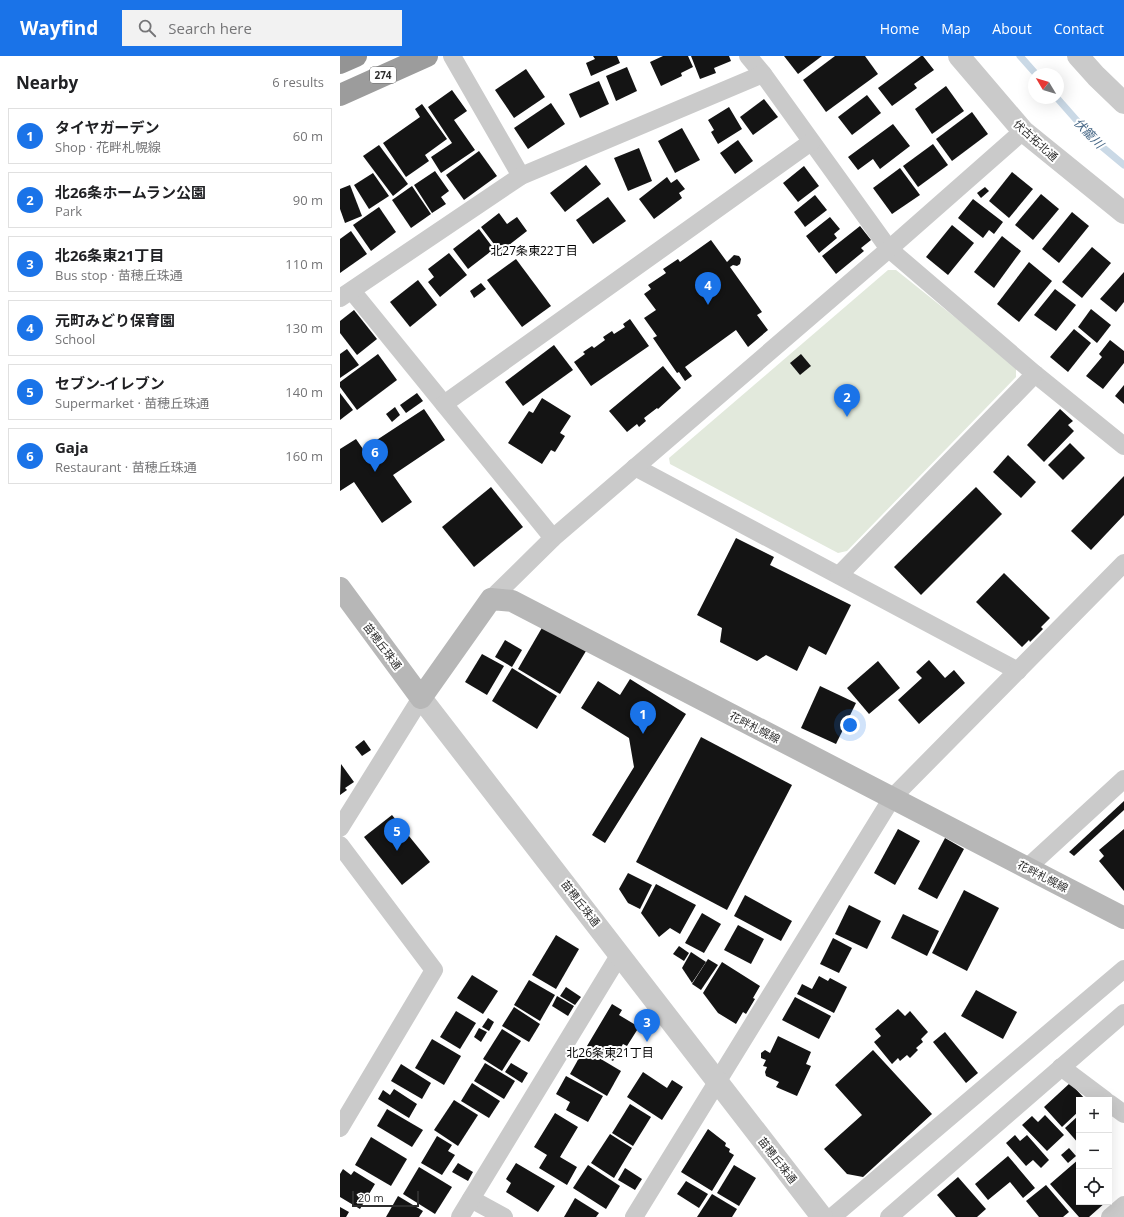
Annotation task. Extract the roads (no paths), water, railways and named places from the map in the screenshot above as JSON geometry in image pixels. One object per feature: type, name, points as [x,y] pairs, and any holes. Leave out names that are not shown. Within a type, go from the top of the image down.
[{"type":"highway","points":[[340,63],[356,56]]},
{"type":"highway","name":"274","points":[[340,95],[427,56]]},
{"type":"main road","name":"苗穂丘珠通","points":[[340,588],[421,698]]},
{"type":"main road","points":[[421,698],[491,599]]},
{"type":"main road","name":"花畔札幌線","points":[[491,599],[512,601],[1124,918]]},
{"type":"street","points":[[452,56],[521,176]]},
{"type":"street","points":[[748,56],[763,74],[889,249],[1035,374],[1124,446]]},
{"type":"street","name":"伏古拓北通","points":[[959,56],[1023,131],[1124,213]]},
{"type":"street","points":[[1078,56],[1124,103]]},
{"type":"street","points":[[553,538],[444,404],[346,295],[521,176],[763,74]]},
{"type":"street","points":[[491,599],[553,538],[889,249],[1023,131]]},
{"type":"street","points":[[444,404],[812,142]]},
{"type":"street","points":[[839,575],[1035,374]]},
{"type":"street","points":[[635,467],[1018,670]]},
{"type":"street","points":[[634,1217],[892,798],[1124,563]]},
{"type":"street","points":[[340,828],[421,698]]},
{"type":"street","name":"苗穂丘珠通","points":[[421,698],[822,1217]]},
{"type":"street","points":[[1027,868],[1124,779]]},
{"type":"street","points":[[340,845],[434,970],[340,1128]]},
{"type":"street","points":[[460,1217],[620,954]]},
{"type":"street","points":[[832,1217],[1124,969]]},
{"type":"street","points":[[889,1217],[1124,1013]]},
{"type":"street","points":[[1061,1067],[1101,1097]]},
{"type":"street","points":[[1112,1105],[1124,1114]]},
{"type":"street","points":[[471,1199],[504,1217]]},
{"type":"street","points":[[1110,1217],[1124,1205]]},
{"type":"waterway","name":"伏籠川","points":[[1020,56],[1031,68]]},
{"type":"waterway","name":"伏籠川","points":[[1062,104],[1094,140],[1124,165]]},
{"type":"place","name":"元町みどり保育園","points":[[708,305]]},
{"type":"place","name":"北26条ホームラン公園","points":[[847,417]]},
{"type":"place","name":"Gaja","points":[[375,472]]},
{"type":"place","name":"タイヤガーデン","points":[[643,734]]},
{"type":"place","name":"セブン-イレブン","points":[[397,851]]},
{"type":"place","name":"北26条東21丁目","points":[[647,1042]]},
{"type":"district","name":"北27条東22丁目","points":[[534,250]]},
{"type":"district","name":"北26条東21丁目","points":[[610,1052]]}]
